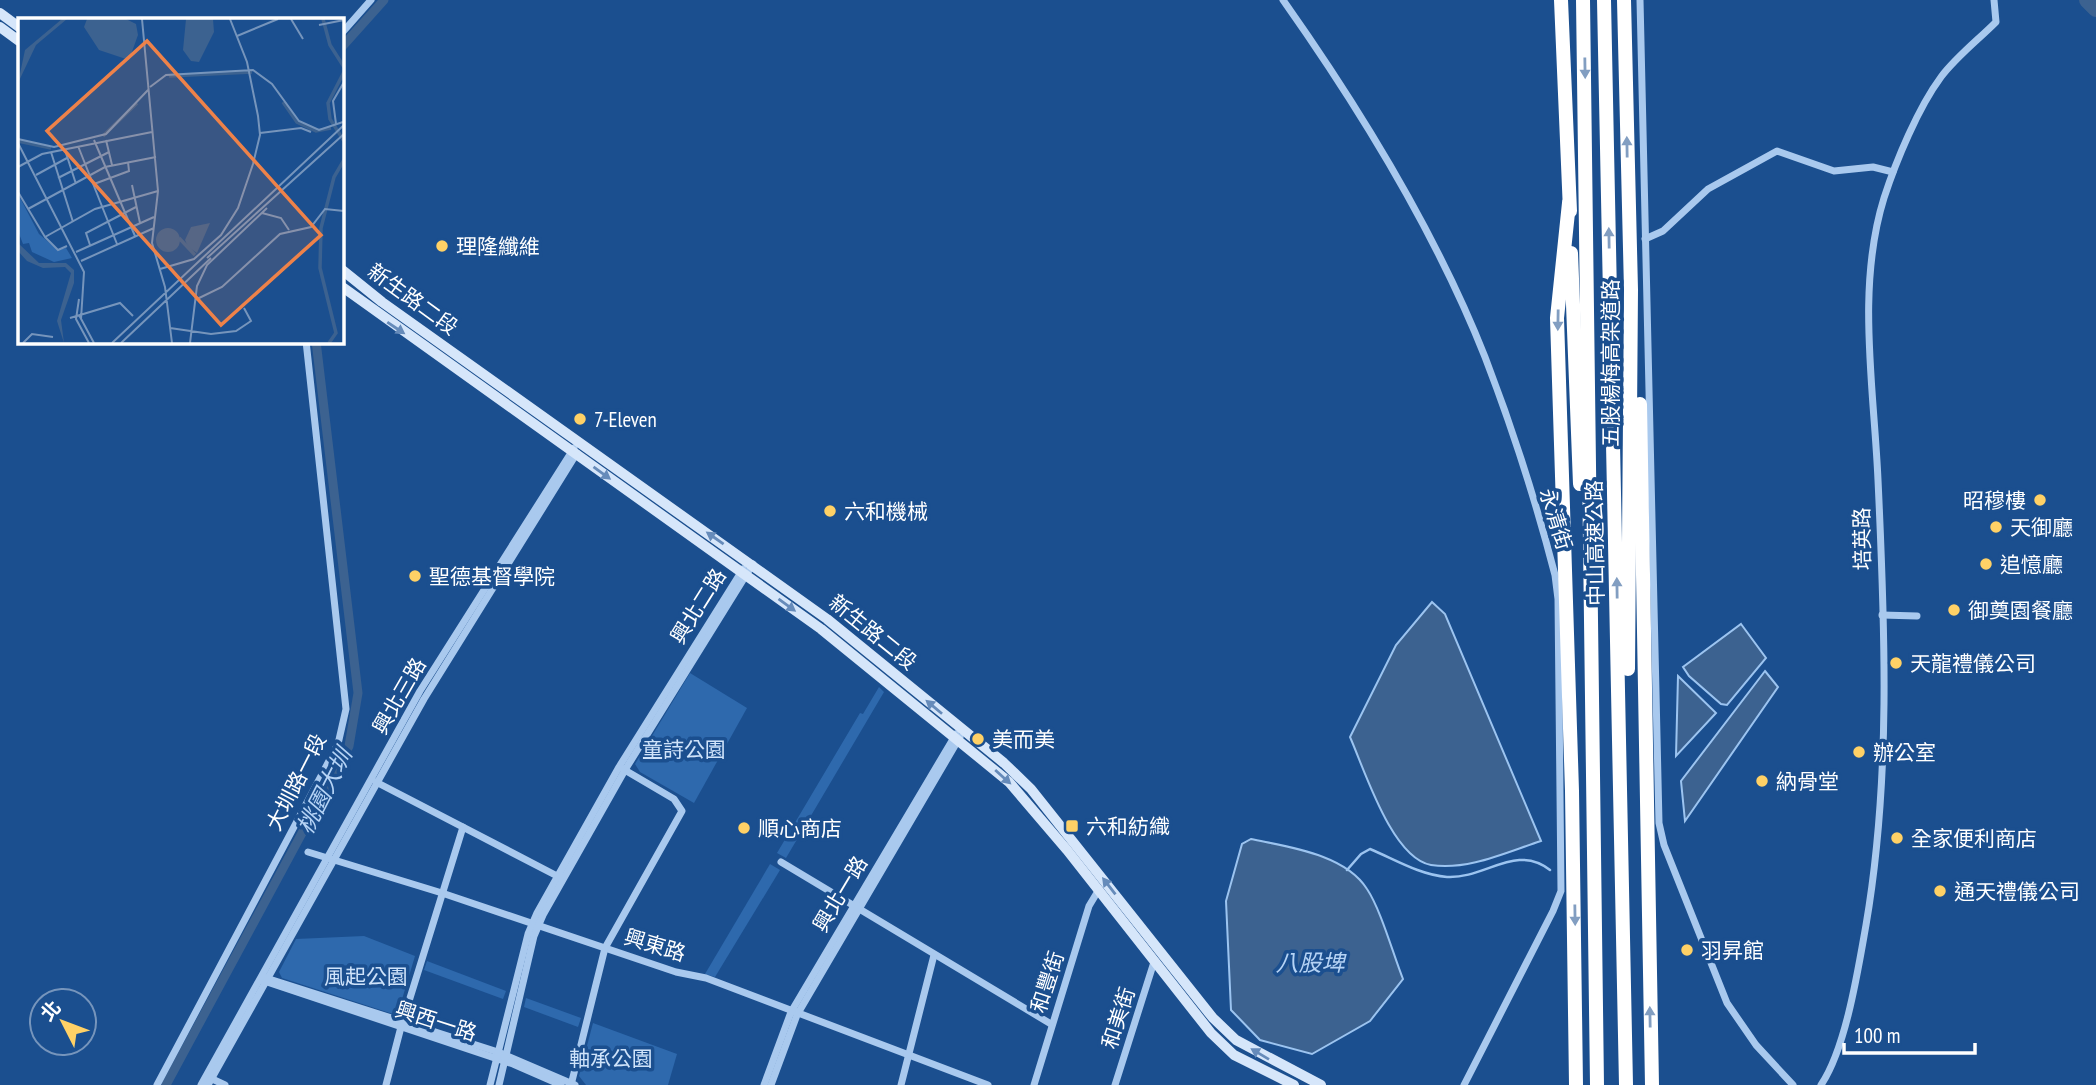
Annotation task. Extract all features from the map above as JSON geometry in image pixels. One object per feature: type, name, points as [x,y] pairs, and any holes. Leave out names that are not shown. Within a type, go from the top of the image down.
[{"type":"highway","name":"五股楊梅高架道路","points":[[1561,0],[1592,797]]},
{"type":"highway","name":"中山高速公路","points":[[1583,0],[1597,1085]]},
{"type":"highway","name":"中山高速公路","points":[[1604,0],[1626,1085]]},
{"type":"highway","name":"五股楊梅高架道路","points":[[1623,0],[1631,290],[1631,541],[1623,852]]},
{"type":"highway","points":[[1569,203],[1557,317],[1573,831],[1576,1085]]},
{"type":"highway","points":[[1631,290],[1643,446],[1651,1085]]},
{"type":"main road","points":[[0,13],[18,26]]},
{"type":"main road","points":[[0,27],[18,40]]},
{"type":"main road","name":"新生路二段","points":[[343,270],[827,619],[1009,782],[1211,1033],[1234,1055],[1294,1085]]},
{"type":"main road","name":"新生路二段","points":[[343,287],[821,629],[1031,789],[1213,1017],[1236,1040],[1321,1085]]},
{"type":"street","points":[[343,32],[371,0]]},
{"type":"street","name":"永清街","points":[[1283,0],[1357,114],[1448,274],[1484,355],[1504,410],[1555,575],[1558,599],[1560,891],[1553,911],[1464,1085]]},
{"type":"street","points":[[1640,0],[1658,808],[1664,845],[1727,1003],[1756,1045],[1793,1085]]},
{"type":"street","name":"培英路","points":[[1821,1085],[1836,1050],[1858,972],[1875,873],[1882,736],[1882,615],[1870,328],[1874,243],[1894,172],[1929,95],[1942,76],[1996,22],[1994,0]]},
{"type":"street","points":[[1645,239],[1663,231],[1708,189],[1777,151],[1834,171],[1873,167],[1894,172]]},
{"type":"street","name":"大圳路一段","points":[[157,1085],[338,744],[346,709],[306,343]]},
{"type":"street","name":"興北三路","points":[[265,980],[375,782],[420,691],[579,442]]},
{"type":"street","name":"興北二路","points":[[490,1085],[501,1057],[536,924],[622,769],[743,573],[753,564]]},
{"type":"street","points":[[1882,615],[1917,616]]},
{"type":"street","name":"興北一路","points":[[794,1014],[958,736]]},
{"type":"street","points":[[501,1057],[573,1084],[605,948],[682,811],[674,799],[622,769]]},
{"type":"street","points":[[375,782],[561,877]]},
{"type":"street","points":[[386,1085],[402,1024],[463,827]]},
{"type":"street","name":"興東路","points":[[308,852],[442,893],[676,972],[706,978],[794,1014],[988,1085]]},
{"type":"street","points":[[780,862],[1051,1024]]},
{"type":"street","name":"和豐街","points":[[1034,1085],[1089,906],[1098,891]]},
{"type":"street","points":[[901,1085],[934,955]]},
{"type":"street","name":"和美街","points":[[1115,1085],[1154,962]]},
{"type":"street","points":[[201,1085],[209,1080],[265,980]]},
{"type":"street","name":"興西一路","points":[[265,980],[501,1057]]},
{"type":"street","points":[[764,1085],[794,1014]]},
{"type":"street","points":[[771,1085],[794,1014]]},
{"type":"street","points":[[501,1057],[561,1085]]},
{"type":"street","name":"興北二路","points":[[499,1085],[501,1057]]},
{"type":"street","points":[[209,1080],[225,1085]]},
{"type":"green space","name":"童詩公園","points":[[690,673],[747,708],[694,803],[640,772],[635,764]]},
{"type":"green space","points":[[879,687],[884,692],[786,858],[777,853],[860,713],[863,714]]},
{"type":"green space","points":[[770,864],[780,870],[715,977],[705,974]]},
{"type":"green space","name":"風起公園","points":[[364,936],[415,956],[400,1006],[393,1014],[282,978],[279,972],[296,939]]},
{"type":"green space","points":[[427,961],[506,991],[503,999],[424,970]]},
{"type":"green space","points":[[526,998],[581,1018],[578,1027],[524,1007]]},
{"type":"green space","name":"軸承公園","points":[[593,1023],[677,1054],[668,1085],[586,1085],[579,1076]]},
{"type":"water","points":[[1432,602],[1445,614],[1541,841],[1487,859],[1459,865],[1431,865],[1417,859],[1404,847],[1372,791],[1350,737],[1396,645]]},
{"type":"water","points":[[1741,624],[1766,658],[1727,705],[1721,704],[1689,676],[1683,667]]},
{"type":"water","points":[[1765,671],[1778,687],[1685,821],[1681,781]]},
{"type":"water","points":[[1678,676],[1716,713],[1676,756]]},
{"type":"water","name":"八股埤","points":[[1251,839],[1315,854],[1345,868],[1357,877],[1377,908],[1403,979],[1370,1021],[1312,1054],[1260,1040],[1231,1010],[1226,901],[1242,844]]},
{"type":"waterway","name":"桃園大圳","points":[[343,46],[384,0]]},
{"type":"waterway","points":[[2087,0],[2096,9]]},
{"type":"waterway","name":"桃園大圳","points":[[166,1085],[349,746],[358,693],[316,343]]},
{"type":"waterway","points":[[1347,870],[1361,854],[1370,849],[1437,876],[1461,876],[1500,864],[1525,860],[1550,870]]},
{"type":"place","name":"理隆纖維","points":[[442,246]]},
{"type":"place","name":"7-Eleven","points":[[580,419]]},
{"type":"place","name":"昭穆樓","points":[[2040,500]]},
{"type":"place","name":"六和機械","points":[[830,511]]},
{"type":"place","name":"天御廳","points":[[1996,527]]},
{"type":"place","name":"追憶廳","points":[[1986,564]]},
{"type":"place","name":"聖德基督學院","points":[[415,576]]},
{"type":"place","name":"御奠園餐廳","points":[[1954,610]]},
{"type":"place","name":"天龍禮儀公司","points":[[1896,663]]},
{"type":"place","name":"美而美","points":[[978,739]]},
{"type":"place","name":"辦公室","points":[[1859,752]]},
{"type":"place","name":"納骨堂","points":[[1762,781]]},
{"type":"place","name":"六和紡織","points":[[1072,826]]},
{"type":"place","name":"順心商店","points":[[744,828]]},
{"type":"place","name":"全家便利商店","points":[[1897,838]]},
{"type":"place","name":"通天禮儀公司","points":[[1940,891]]},
{"type":"place","name":"羽昇館","points":[[1687,950]]}]
